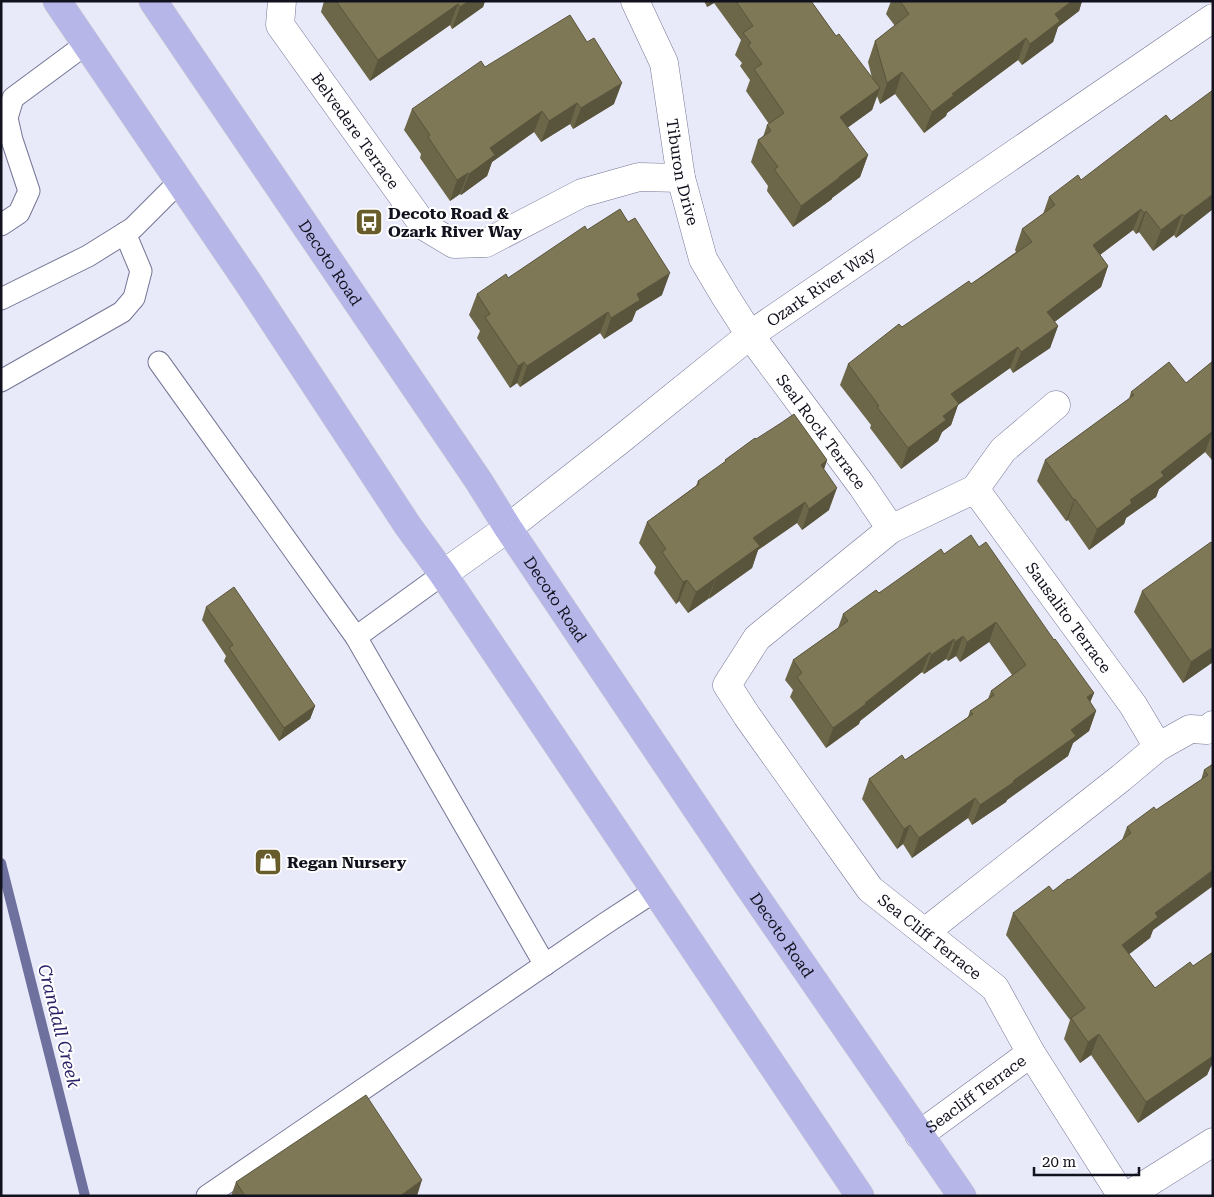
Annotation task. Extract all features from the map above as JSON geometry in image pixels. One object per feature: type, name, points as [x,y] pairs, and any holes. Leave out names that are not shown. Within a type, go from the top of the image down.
[{"type":"main road","points":[[57,1],[860,1196]]},
{"type":"main road","name":"Decoto Road","points":[[153,1],[478,480],[508,528],[747,884],[962,1196]]},
{"type":"street","name":"Belvedere Terrace","points":[[282,1],[280,25],[424,226],[454,244],[486,243],[582,193],[639,177],[681,178]]},
{"type":"street","name":"Tiburon Drive","points":[[635,1],[664,63],[681,178],[704,259],[750,335]]},
{"type":"street","name":"Ozark River Way","points":[[443,574],[508,528],[750,335],[1213,18]]},
{"type":"street","name":"Seal Rock Terrace","points":[[750,335],[862,486],[891,529]]},
{"type":"street","points":[[891,529],[975,489],[1003,450],[1056,405]]},
{"type":"street","name":"Sausalito Terrace","points":[[975,489],[1133,704],[1158,748]]},
{"type":"street","name":"Sea Cliff Terrace","points":[[891,529],[757,638],[728,685],[753,724],[870,889],[994,988],[1031,1053],[1122,1196]]},
{"type":"street","points":[[924,932],[1158,748],[1190,729],[1207,730],[1213,725]]},
{"type":"street","name":"Seacliff Terrace","points":[[919,1135],[1031,1053]]},
{"type":"street","points":[[1127,1196],[1213,1142]]},
{"type":"lane","points":[[1,225],[18,213],[29,191],[12,140],[5,130],[7,92],[86,44]]},
{"type":"lane","points":[[1,299],[88,256],[133,228],[179,182]]},
{"type":"lane","points":[[1,380],[122,312],[134,298],[141,271],[125,233]]},
{"type":"lane","points":[[159,362],[356,637],[545,965]]},
{"type":"lane","points":[[356,637],[443,574]]},
{"type":"lane","points":[[207,1196],[655,891]]},
{"type":"building","points":[[336,1],[469,1],[460,7],[458,4],[378,60]]},
{"type":"building","points":[[736,1],[811,1],[836,36],[839,34],[880,88],[840,117],[868,155],[801,206],[774,169],[778,167],[758,140],[771,131],[767,125],[784,113],[754,69],[762,64],[748,45],[751,43],[743,33],[753,26]]},
{"type":"building","points":[[900,1],[1072,1],[1055,14],[1060,21],[1030,44],[1026,38],[952,94],[954,95],[932,112],[902,72],[887,83],[875,41],[909,14]]},
{"type":"building","points":[[570,15],[587,42],[594,38],[622,83],[581,108],[577,103],[549,121],[542,111],[490,148],[495,155],[469,174],[457,180],[412,109],[481,61],[485,67]]},
{"type":"building","points":[[1213,90],[1213,194],[1184,216],[1182,214],[1161,230],[1146,211],[1144,213],[1141,209],[1093,245],[1108,266],[1047,312],[1058,326],[1021,352],[1018,347],[951,394],[959,404],[943,416],[946,420],[908,448],[848,364],[899,324],[902,327],[969,281],[971,284],[1032,242],[1022,229],[1055,205],[1049,197],[1078,175],[1081,180],[1166,115],[1171,121]]},
{"type":"building","points":[[620,209],[628,222],[635,218],[670,273],[637,294],[640,300],[611,318],[608,312],[527,366],[524,362],[518,366],[485,317],[490,314],[477,294],[506,274],[508,278],[585,226],[587,230]]},
{"type":"building","points":[[1213,361],[1213,431],[1161,472],[1164,476],[1130,500],[1132,503],[1097,529],[1045,460],[1134,395],[1131,392],[1169,362],[1186,383]]},
{"type":"building","points":[[794,414],[827,460],[821,465],[837,488],[809,509],[805,502],[753,538],[760,546],[696,592],[687,580],[683,582],[662,552],[666,549],[647,522],[699,484],[698,481],[725,460],[755,438]]},
{"type":"building","points":[[971,535],[979,547],[986,542],[1054,640],[1094,693],[1087,697],[1096,711],[1071,730],[1076,736],[1014,782],[980,805],[975,798],[919,838],[910,825],[904,829],[869,779],[902,755],[905,760],[973,714],[970,711],[994,695],[991,691],[1026,665],[996,622],[967,642],[963,636],[955,642],[954,639],[931,655],[930,652],[833,728],[797,677],[802,673],[793,660],[848,621],[843,614],[876,590],[879,593],[941,549],[944,554]]},
{"type":"building","points":[[1211,542],[1213,544],[1213,647],[1191,662],[1142,591]]},
{"type":"building","points":[[234,587],[315,706],[284,728],[229,648],[233,645],[206,607]]},
{"type":"building","points":[[1213,764],[1213,870],[1155,913],[1158,917],[1122,945],[1155,988],[1190,962],[1193,966],[1213,952],[1213,1056],[1146,1102],[1099,1034],[1088,1042],[1071,1018],[1085,1008],[1013,913],[1049,886],[1053,891],[1069,880],[1131,833],[1127,827],[1154,807],[1156,810],[1208,775],[1204,770]]},
{"type":"building","points":[[366,1095],[422,1180],[400,1196],[245,1196],[236,1182]]},
{"type":"waterway","name":"Crandall Creek","points":[[1,863],[85,1196]]},
{"type":"place","name":"Decoto Road & Ozark River Way","points":[[369,222]]},
{"type":"place","name":"Regan Nursery","points":[[268,862]]}]
